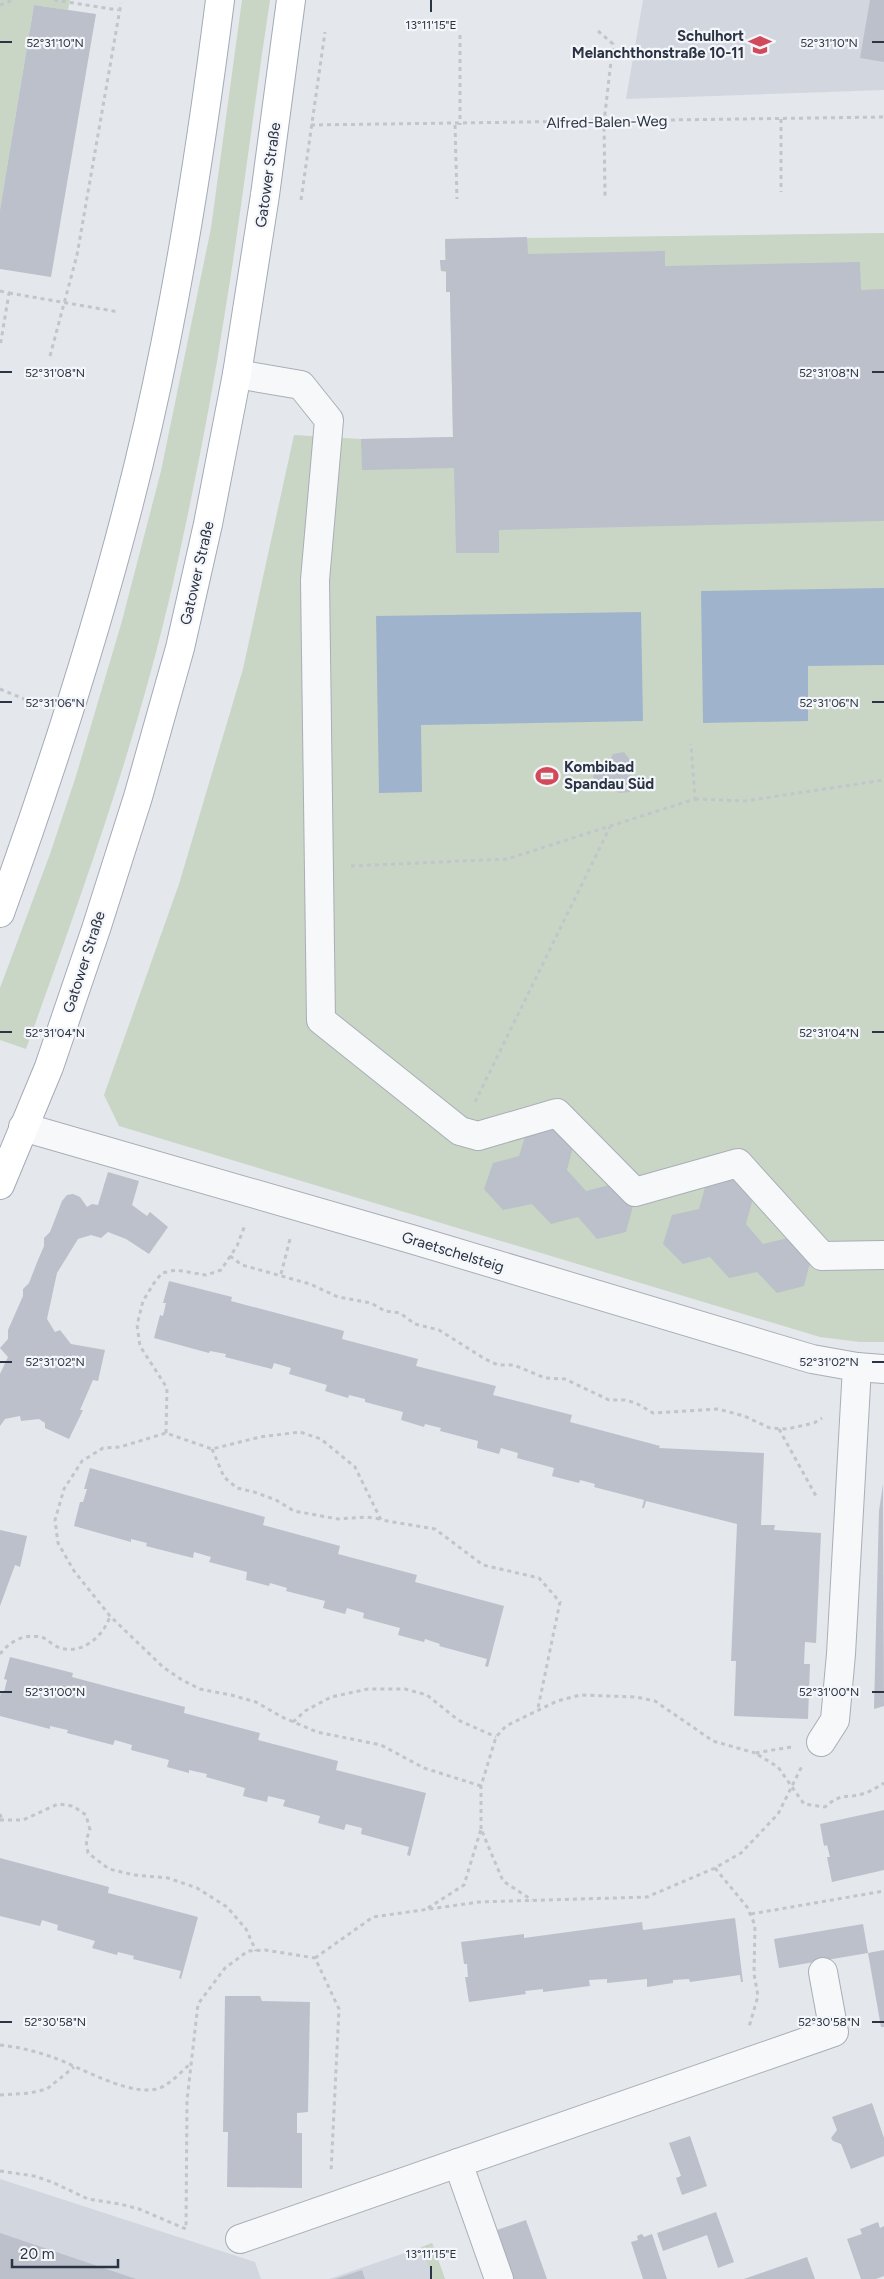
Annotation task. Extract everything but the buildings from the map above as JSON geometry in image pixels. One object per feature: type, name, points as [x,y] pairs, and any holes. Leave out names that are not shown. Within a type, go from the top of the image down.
[{"type":"main road","points":[[0,914],[64,730],[119,541],[148,425],[192,193],[220,0]]},
{"type":"main road","name":"Gatower Straße","points":[[0,1185],[11,1123],[49,1067],[96,929],[180,648],[208,524],[237,374],[265,195],[291,0]]},
{"type":"street","points":[[237,374],[301,385],[329,420],[315,580],[321,1020],[460,1131],[478,1136],[557,1113],[635,1192],[738,1163],[822,1256],[884,1255]]},
{"type":"street","name":"Graetschelsteig","points":[[11,1123],[812,1359],[857,1367],[884,1369]]},
{"type":"street","points":[[821,1742],[835,1720],[842,1654],[857,1367]]},
{"type":"street","points":[[240,2239],[834,2032],[823,1972]]},
{"type":"street","points":[[458,2163],[499,2279]]},
{"type":"path","points":[[0,5],[13,0]]},
{"type":"path","points":[[54,0],[118,10]]},
{"type":"path","points":[[50,356],[77,255],[118,10],[121,3]]},
{"type":"path","points":[[301,200],[325,32]]},
{"type":"path","points":[[598,32],[613,44],[604,122],[604,196]]},
{"type":"path","points":[[458,199],[457,125],[460,35]]},
{"type":"path","name":"Alfred-Balen-Weg","points":[[312,125],[457,125],[884,117]]},
{"type":"path","points":[[781,119],[781,192]]},
{"type":"path","points":[[0,290],[120,312]]},
{"type":"path","points":[[0,347],[9,293]]},
{"type":"path","points":[[0,689],[24,699]]},
{"type":"path","points":[[692,744],[695,799]]},
{"type":"path","points":[[318,868],[508,859],[695,799],[746,801],[884,780]]},
{"type":"path","points":[[460,1131],[610,827]]},
{"type":"path","points":[[166,1434],[167,1388],[140,1346],[136,1325],[143,1301],[162,1273],[176,1270],[206,1276],[221,1270],[237,1246],[247,1222],[253,1194]]},
{"type":"path","points":[[230,1256],[242,1265],[310,1284],[338,1297],[370,1303],[385,1311],[400,1313],[415,1324],[439,1330],[498,1365],[514,1365],[545,1378],[565,1379],[609,1400],[625,1400],[636,1403],[653,1413],[718,1408],[778,1429],[787,1429],[814,1423],[855,1400]]},
{"type":"path","points":[[778,1429],[790,1452],[803,1470],[820,1504],[849,1519]]},
{"type":"path","points":[[381,1520],[355,1467],[320,1439],[300,1432],[260,1437],[212,1450],[166,1434],[120,1447],[103,1448],[82,1461],[64,1489],[55,1520],[58,1543],[74,1571],[110,1616],[163,1667],[182,1680],[200,1689],[256,1702],[293,1722],[324,1734],[381,1745],[424,1768],[481,1786]]},
{"type":"path","points":[[212,1450],[224,1477],[236,1488],[268,1497],[294,1511],[338,1519],[367,1517],[435,1529],[483,1565],[539,1578],[560,1602],[538,1708]]},
{"type":"path","points":[[0,1654],[9,1642],[23,1637],[42,1638],[60,1648],[74,1650],[93,1641],[107,1627],[110,1616]]},
{"type":"path","points":[[293,1722],[305,1711],[331,1696],[368,1689],[405,1689],[427,1695],[458,1720],[496,1738]]},
{"type":"path","points":[[426,1910],[464,1885],[481,1829],[481,1786],[496,1738],[506,1726],[538,1708],[557,1701],[580,1695],[636,1696],[655,1701],[719,1744],[755,1753],[778,1767],[804,1804],[825,1807],[832,1800],[847,1794],[862,1794],[884,1783]]},
{"type":"path","points":[[755,1753],[821,1742]]},
{"type":"path","points":[[0,2171],[34,2176],[52,2182],[88,2200],[120,2204],[139,2209],[186,2229],[187,2100],[198,2004],[225,1968],[248,1951],[266,1950],[315,1958],[373,1917],[479,1902],[647,1897],[715,1868],[741,1853],[778,1814],[803,1764],[821,1742]]},
{"type":"path","points":[[0,1814],[1,1820],[23,1820],[58,1804],[74,1806],[86,1815],[90,1830],[86,1840],[88,1853],[109,1869],[134,1875],[168,1878],[197,1888],[228,1907],[246,1929],[256,1951]]},
{"type":"path","points":[[481,1829],[504,1881],[532,1900]]},
{"type":"path","points":[[715,1868],[747,1907],[755,1925],[754,1974],[758,1996],[738,2065]]},
{"type":"path","points":[[751,1914],[884,1892]]},
{"type":"path","points":[[315,1958],[339,2009],[330,2208]]},
{"type":"path","points":[[0,2045],[23,2048],[54,2057],[114,2083],[142,2090],[163,2087],[191,2064]]},
{"type":"path","points":[[0,2095],[30,2093],[47,2089],[74,2067]]},
{"type":"shaded area","name":"Schulhort Melanchthonstraße 10-11","points":[[643,0],[884,0],[884,90],[626,99]]},
{"type":"shaded area","points":[[0,2179],[255,2262],[261,2279],[0,2279]]},
{"type":"shaded area","points":[[432,2243],[445,2279],[329,2279],[422,2247]]},
{"type":"green space","points":[[0,0],[70,0],[68,10],[34,5],[0,210]]},
{"type":"green space","points":[[242,0],[270,0],[220,346],[188,515],[159,642],[143,701],[107,818],[26,1049],[0,1040],[0,988],[50,854],[76,776],[122,621],[161,471],[211,228]]},
{"type":"green space","name":"Kombibad Spandau Süd","points":[[884,233],[884,1342],[860,1342],[820,1337],[119,1126],[104,1095],[179,884],[243,669],[294,435],[361,439],[453,437],[450,292],[446,292],[446,272],[441,271],[440,260],[445,260],[445,239]]},
{"type":"green space","points":[[432,2243],[445,2279],[433,2279],[422,2247]]},
{"type":"water","points":[[884,588],[884,665],[808,666],[808,721],[703,723],[701,591]]},
{"type":"water","points":[[641,612],[643,721],[421,725],[422,792],[379,793],[376,616]]},
{"type":"place","name":"Schulhort Melanchthonstraße 10-11","points":[[760,45]]},
{"type":"place","name":"Kombibad Spandau Süd","points":[[547,776]]}]
